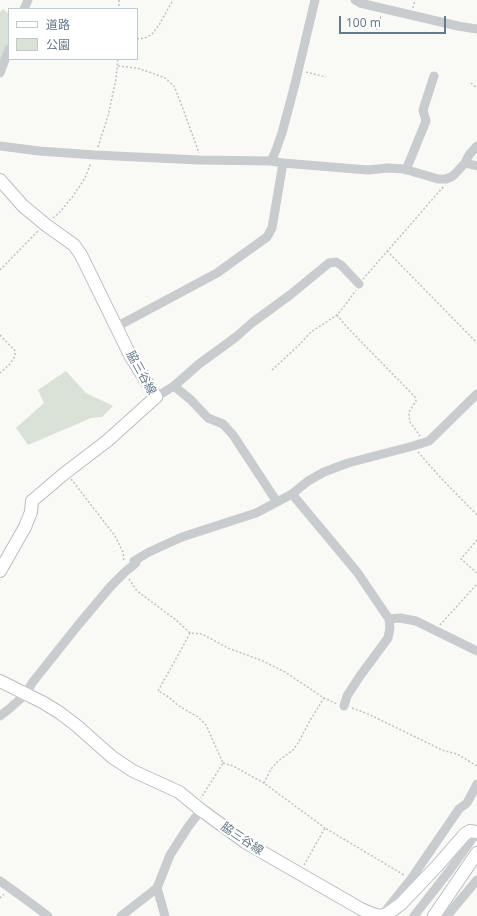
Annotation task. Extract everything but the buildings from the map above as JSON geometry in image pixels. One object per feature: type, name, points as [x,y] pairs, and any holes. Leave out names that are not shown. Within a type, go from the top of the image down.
[{"type":"main road","name":"脇三谷線","points":[[0,180],[23,206],[74,245],[81,255],[130,355],[156,397],[107,441],[32,501],[31,512],[25,527],[0,571]]},
{"type":"main road","name":"脇三谷線","points":[[0,681],[44,703],[60,713],[124,766],[180,792],[245,842],[362,909],[380,916],[386,915]]},
{"type":"main road","points":[[386,915],[401,904],[465,834],[470,831],[477,832]]},
{"type":"main road","points":[[434,916],[477,853]]},
{"type":"street","points":[[271,161],[282,133],[314,0]]},
{"type":"street","points":[[355,0],[458,26],[477,29]]},
{"type":"street","points":[[0,73],[8,52]]},
{"type":"street","points":[[406,170],[426,121],[423,110],[434,76]]},
{"type":"street","points":[[0,146],[39,151],[95,155],[201,160],[271,161],[283,164],[368,170],[388,168],[406,170],[438,179],[446,179],[453,176],[465,163],[469,155],[477,146]]},
{"type":"street","points":[[465,163],[477,166]]},
{"type":"street","points":[[116,327],[217,272],[267,237],[272,228],[283,164]]},
{"type":"street","points":[[156,397],[174,386],[199,364],[236,337],[329,263],[336,262],[341,265],[359,284]]},
{"type":"street","points":[[174,386],[191,400],[208,418],[224,424],[233,435],[277,502]]},
{"type":"street","points":[[0,716],[26,694],[32,683],[79,624],[111,586],[136,563],[134,561],[149,552],[182,538],[256,513],[292,494],[308,481],[324,472],[348,463],[429,441],[477,394]]},
{"type":"street","points":[[292,494],[357,572],[389,619],[390,628],[388,638],[347,696],[344,706]]},
{"type":"street","points":[[389,619],[400,618],[416,621],[477,651]]},
{"type":"street","points":[[386,915],[387,909],[411,879],[459,809],[467,803],[477,784]]},
{"type":"street","points":[[121,916],[157,888],[170,855],[188,827],[198,807]]},
{"type":"street","points":[[414,916],[477,832]]},
{"type":"street","points":[[447,916],[477,880]]},
{"type":"street","points":[[0,881],[48,916]]},
{"type":"street","points":[[157,888],[165,916]]},
{"type":"path","points":[[138,39],[145,38],[152,34],[159,25],[173,0]]},
{"type":"path","points":[[377,30],[383,8]]},
{"type":"path","points":[[117,66],[137,68],[152,72],[165,78],[174,86],[201,160]]},
{"type":"path","points":[[298,70],[326,77]]},
{"type":"path","points":[[472,83],[477,88]]},
{"type":"path","points":[[0,270],[38,231],[46,225]]},
{"type":"path","points":[[387,251],[477,343]]},
{"type":"path","points":[[337,315],[415,397],[416,401],[409,412],[409,417],[410,422],[423,443]]},
{"type":"path","points":[[0,335],[14,351],[15,356],[10,364],[0,373]]},
{"type":"path","points":[[413,446],[439,476],[477,515]]},
{"type":"path","points":[[66,473],[116,536],[123,552],[125,572],[137,591],[176,620],[190,633],[202,634],[228,648],[286,672],[324,698],[368,714],[442,750],[457,754],[477,766]]},
{"type":"path","points":[[477,540],[461,559],[477,573]]},
{"type":"path","points":[[435,631],[477,584]]},
{"type":"path","points":[[190,633],[158,691],[166,695],[179,706],[198,716],[206,725],[223,763],[233,766],[264,783],[325,828],[411,879]]},
{"type":"path","points":[[264,783],[278,761],[293,750],[310,719],[324,698]]},
{"type":"path","points":[[198,807],[201,798],[223,763]]},
{"type":"path","points":[[299,874],[325,828]]},
{"type":"green space","points":[[3,9],[8,13],[8,46],[0,66],[0,12]]},
{"type":"green space","points":[[66,371],[86,393],[113,406],[102,417],[91,418],[28,445],[16,428],[44,403],[38,390]]}]
